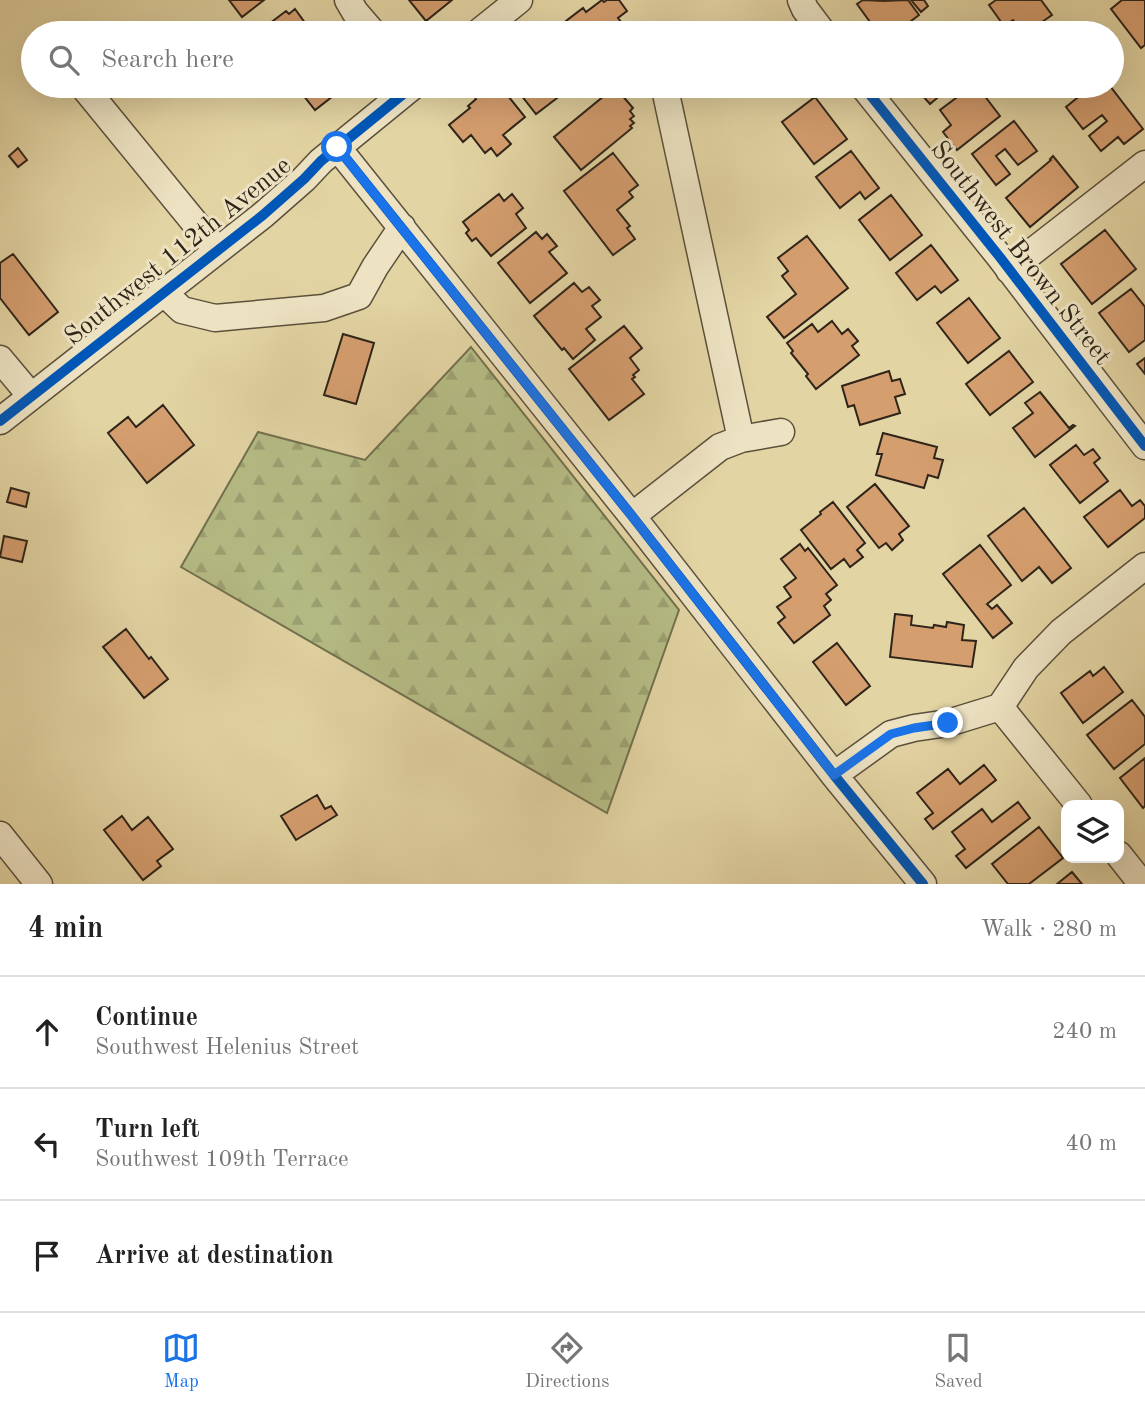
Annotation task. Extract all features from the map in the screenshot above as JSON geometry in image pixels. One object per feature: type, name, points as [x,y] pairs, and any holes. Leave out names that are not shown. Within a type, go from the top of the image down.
[{"type":"street","points":[[348,0],[363,21]]},
{"type":"street","points":[[493,21],[519,0]]},
{"type":"street","points":[[801,0],[814,21]]},
{"type":"street","points":[[93,98],[217,250]]},
{"type":"street","name":"Southwest 112th Avenue","points":[[0,421],[263,215],[337,147],[398,98]]},
{"type":"street","points":[[667,98],[741,439]]},
{"type":"street","name":"Southwest Brown Street","points":[[873,98],[1145,446]]},
{"type":"street","points":[[337,147],[923,884]]},
{"type":"street","points":[[1009,270],[1145,164]]},
{"type":"street","points":[[163,292],[182,310],[215,318],[324,308],[359,296],[402,228]]},
{"type":"street","points":[[0,359],[31,396]]},
{"type":"street","points":[[632,516],[720,447],[741,439],[782,432]]},
{"type":"street","points":[[834,775],[891,734],[948,723],[1000,707],[1026,668],[1061,632],[1145,566]]},
{"type":"street","points":[[1000,707],[1075,800]]},
{"type":"street","points":[[0,835],[39,884]]},
{"type":"street","points":[[1124,861],[1142,884]]},
{"type":"green space","points":[[471,347],[679,610],[607,813],[181,567],[258,432],[365,460]]},
{"type":"building","points":[[229,0],[264,0],[242,17]]},
{"type":"building","points":[[409,0],[452,0],[426,21]]},
{"type":"building","points":[[602,0],[619,0],[627,11],[618,18],[620,21],[566,21],[583,8],[586,12]]},
{"type":"building","points":[[863,0],[908,0],[919,15],[911,21],[869,21],[857,4]]},
{"type":"building","points":[[911,0],[924,0],[928,6],[921,12]]},
{"type":"building","points":[[996,0],[1041,0],[1052,15],[1043,21],[1000,21],[989,5]]},
{"type":"building","points":[[1122,0],[1145,0],[1145,45],[1141,48],[1124,26],[1124,21],[1120,21],[1111,9]]},
{"type":"building","points":[[295,9],[304,21],[273,21],[286,11],[289,14]]},
{"type":"building","points":[[306,98],[330,98],[315,110]]},
{"type":"building","points":[[510,98],[525,117],[503,135],[511,144],[497,156],[491,148],[485,153],[471,135],[463,142],[449,125],[470,108],[468,106],[476,99]]},
{"type":"building","points":[[523,98],[557,98],[536,114]]},
{"type":"building","points":[[602,98],[624,98],[633,108],[630,111],[634,116],[630,119],[634,123],[630,126],[632,128],[581,170],[554,137]]},
{"type":"building","points":[[816,98],[847,139],[814,164],[782,122]]},
{"type":"building","points":[[925,98],[937,98],[930,104]]},
{"type":"building","points":[[956,98],[986,98],[1000,116],[957,150],[943,132],[951,125],[940,110]]},
{"type":"building","points":[[1077,98],[1119,98],[1143,129],[1124,144],[1118,137],[1101,151],[1089,136],[1107,121],[1102,115],[1083,129],[1066,107]]},
{"type":"building","points":[[1014,121],[1037,151],[1018,165],[1005,149],[996,156],[1010,174],[996,185],[972,154]]},
{"type":"building","points":[[18,148],[27,160],[18,167],[9,156]]},
{"type":"building","points":[[851,151],[879,188],[865,199],[860,192],[840,208],[816,177]]},
{"type":"building","points":[[613,153],[638,185],[629,192],[633,197],[617,210],[630,226],[627,228],[635,239],[613,255],[564,191]]},
{"type":"building","points":[[1053,156],[1078,187],[1030,227],[1006,198]]},
{"type":"building","points":[[499,194],[504,201],[512,194],[523,208],[516,214],[526,228],[491,256],[476,238],[472,241],[463,222]]},
{"type":"building","points":[[891,195],[922,235],[890,260],[859,220]]},
{"type":"building","points":[[1105,230],[1136,269],[1092,304],[1061,264]]},
{"type":"building","points":[[536,232],[542,239],[547,234],[557,246],[549,252],[567,273],[530,303],[498,263]]},
{"type":"building","points":[[807,236],[848,288],[784,338],[767,317],[796,294],[782,276],[788,271],[778,258]]},
{"type":"building","points":[[931,245],[958,280],[941,293],[935,286],[917,300],[896,273]]},
{"type":"building","points":[[13,254],[58,312],[29,335],[0,298],[0,263]]},
{"type":"building","points":[[574,283],[582,292],[589,287],[600,300],[592,306],[601,317],[586,329],[595,340],[573,359],[564,348],[562,350],[534,316]]},
{"type":"building","points":[[1131,289],[1145,307],[1145,340],[1129,352],[1099,313]]},
{"type":"building","points":[[969,298],[1000,338],[968,363],[937,323]]},
{"type":"building","points":[[832,321],[842,334],[848,329],[858,341],[852,346],[859,355],[816,389],[787,343],[812,324],[818,332]]},
{"type":"building","points":[[624,326],[642,348],[630,358],[639,370],[632,379],[644,394],[609,420],[569,369]]},
{"type":"building","points":[[343,334],[374,343],[356,404],[324,395]]},
{"type":"building","points":[[1009,351],[1033,382],[990,415],[966,384]]},
{"type":"building","points":[[1145,358],[1145,374],[1137,364]]},
{"type":"building","points":[[889,371],[892,381],[900,379],[905,394],[895,397],[900,413],[860,425],[854,405],[848,407],[842,386]]},
{"type":"building","points":[[1040,392],[1069,428],[1075,426],[1035,457],[1013,428],[1033,413],[1025,403]]},
{"type":"building","points":[[163,405],[194,445],[147,483],[108,433],[128,417],[136,427]]},
{"type":"building","points":[[883,433],[937,447],[934,458],[943,460],[938,478],[928,475],[924,488],[876,475],[882,454],[877,454]]},
{"type":"building","points":[[1076,445],[1084,455],[1093,449],[1100,458],[1094,463],[1108,481],[1080,503],[1050,465]]},
{"type":"building","points":[[875,484],[909,526],[899,534],[903,540],[892,550],[886,543],[879,548],[847,507]]},
{"type":"building","points":[[11,488],[29,493],[26,507],[7,502]]},
{"type":"building","points":[[1120,490],[1132,506],[1140,500],[1145,506],[1145,518],[1108,547],[1084,517]]},
{"type":"building","points":[[833,502],[865,543],[857,550],[863,557],[850,567],[844,559],[831,569],[801,530]]},
{"type":"building","points":[[1024,508],[1071,568],[1052,583],[1039,567],[1022,581],[988,536]]},
{"type":"building","points":[[4,536],[27,541],[22,562],[0,557]]},
{"type":"building","points":[[800,544],[805,551],[808,548],[837,585],[826,594],[831,600],[824,606],[830,615],[794,643],[778,623],[785,617],[777,607],[791,597],[784,587],[796,578],[781,559]]},
{"type":"building","points":[[980,545],[1011,585],[987,604],[992,609],[997,605],[1012,623],[993,638],[943,574]]},
{"type":"building","points":[[895,614],[912,616],[911,625],[946,627],[947,622],[964,625],[962,640],[976,641],[972,667],[890,657]]},
{"type":"building","points":[[126,629],[168,679],[144,698],[103,647]]},
{"type":"building","points":[[837,643],[870,686],[846,705],[813,662]]},
{"type":"building","points":[[1104,667],[1123,692],[1083,723],[1061,693],[1090,671],[1093,676]]},
{"type":"building","points":[[1132,700],[1145,717],[1145,744],[1114,769],[1087,735]]},
{"type":"building","points":[[1145,758],[1145,806],[1143,808],[1120,778]]},
{"type":"building","points":[[984,765],[996,780],[933,829],[925,819],[933,813],[917,793],[948,769],[960,784]]},
{"type":"building","points":[[317,795],[325,809],[331,806],[337,815],[296,840],[281,816]]},
{"type":"building","points":[[1018,802],[1030,818],[966,868],[956,856],[965,849],[952,832],[982,809],[992,822]]},
{"type":"building","points":[[122,816],[132,830],[148,817],[173,849],[157,861],[161,866],[143,880],[104,830]]},
{"type":"building","points":[[1039,827],[1061,855],[1061,860],[1029,884],[1008,884],[992,864]]},
{"type":"building","points":[[1072,872],[1082,884],[1057,884]]},
{"type":"cycle path","points":[[0,421],[263,215],[321,161],[398,98]]},
{"type":"cycle path","points":[[873,98],[999,256],[1145,446]]},
{"type":"cycle path","points":[[337,147],[923,884]]},
{"type":"route","points":[[337,147],[632,516],[834,775],[891,734],[948,723]]}]
